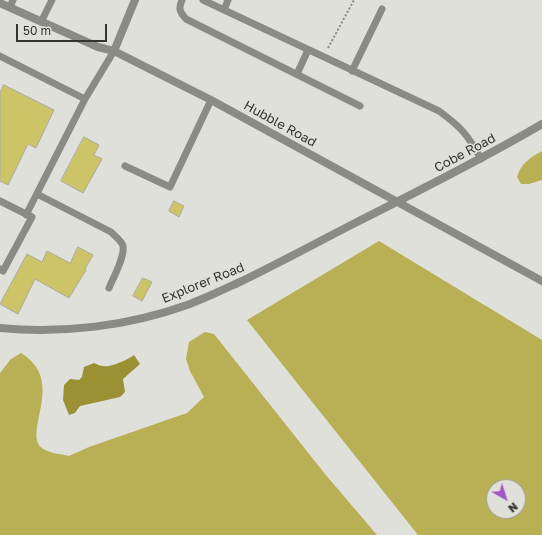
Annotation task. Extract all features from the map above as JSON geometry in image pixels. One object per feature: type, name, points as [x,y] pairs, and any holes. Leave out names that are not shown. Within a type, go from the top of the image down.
[{"type":"street","points":[[114,51],[135,0]]},
{"type":"street","name":"Hubble Road","points":[[0,3],[12,4],[41,22],[98,47],[114,51],[211,100],[542,281]]},
{"type":"street","name":"Cobe Road","points":[[398,201],[481,159],[542,124]]},
{"type":"street","name":"Explorer Road","points":[[0,328],[14,330],[59,330],[104,326],[144,318],[187,305],[256,274],[398,201]]},
{"type":"lane","points":[[41,22],[52,0]]},
{"type":"lane","points":[[182,0],[179,6],[180,13],[186,19],[360,106]]},
{"type":"lane","points":[[203,0],[439,111],[455,123],[469,138],[481,159]]},
{"type":"lane","points":[[224,10],[228,0]]},
{"type":"lane","points":[[352,71],[382,9]]},
{"type":"lane","points":[[297,74],[308,50]]},
{"type":"lane","points":[[26,215],[85,99],[114,51]]},
{"type":"lane","points":[[0,56],[85,99]]},
{"type":"lane","points":[[125,166],[170,187],[211,100]]},
{"type":"lane","points":[[37,194],[111,232],[120,241],[123,246],[122,253],[109,288]]},
{"type":"lane","points":[[0,201],[32,217],[3,271],[0,269]]},
{"type":"path","points":[[323,57],[354,0]]},
{"type":"shaded area","points":[[542,151],[542,180],[529,184],[521,184],[517,177],[521,168],[530,159]]},
{"type":"shaded area","points":[[379,241],[542,340],[542,535],[418,535],[247,320]]},
{"type":"shaded area","points":[[205,332],[214,334],[325,474],[377,535],[0,535],[0,373],[11,359],[21,353],[34,364],[41,377],[43,391],[37,430],[37,440],[45,450],[69,456],[89,447],[187,413],[204,397],[190,371],[186,359],[189,342]]},
{"type":"shaded area","points":[[134,355],[140,364],[123,379],[125,392],[120,397],[80,406],[75,413],[69,415],[63,400],[64,385],[70,379],[79,380],[82,377],[84,367],[94,363],[102,366],[110,366],[124,361]]},
{"type":"building","points":[[4,85],[54,110],[36,148],[28,144],[8,185],[0,181],[0,93]]},
{"type":"building","points":[[84,137],[99,145],[94,155],[102,159],[83,193],[61,181]]},
{"type":"building","points":[[174,201],[184,206],[179,217],[169,211]]},
{"type":"building","points":[[78,247],[93,255],[69,298],[35,279],[18,314],[0,304],[27,254],[42,262],[47,251],[70,263]]},
{"type":"building","points":[[143,278],[152,282],[142,301],[133,296]]}]
